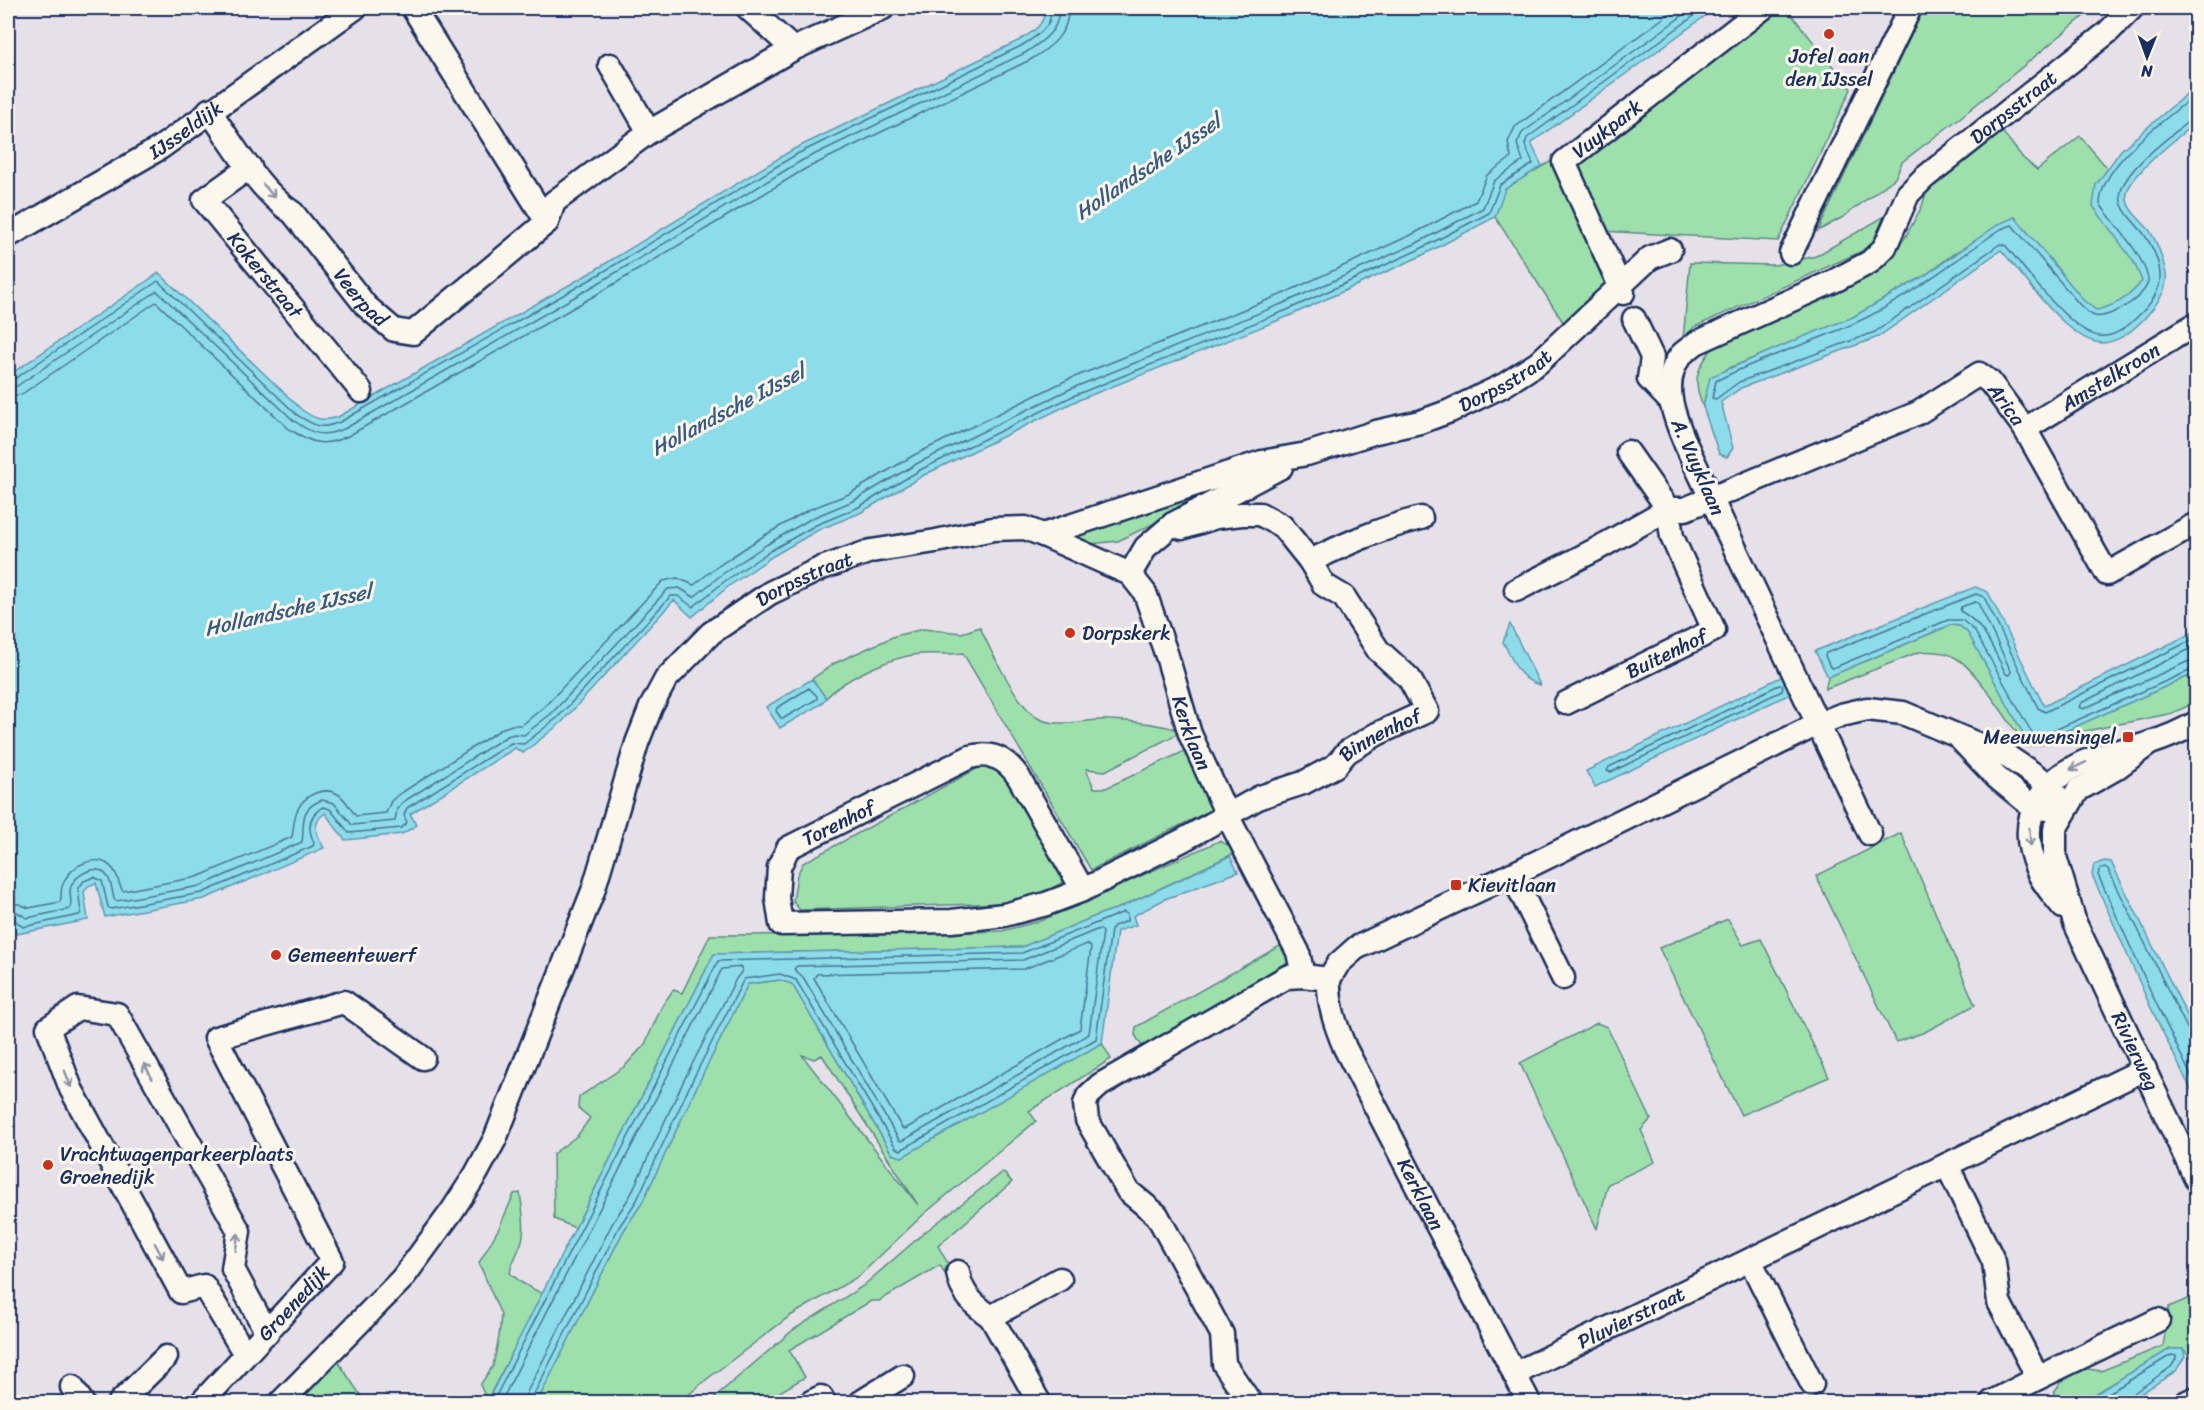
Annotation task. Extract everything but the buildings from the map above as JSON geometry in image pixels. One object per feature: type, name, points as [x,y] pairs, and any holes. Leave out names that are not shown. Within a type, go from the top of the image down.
[{"type":"street","name":"IJsseldijk","points":[[8,236],[160,148],[209,110],[355,8]]},
{"type":"street","points":[[412,8],[547,222]]},
{"type":"street","points":[[748,8],[793,49]]},
{"type":"street","points":[[547,222],[554,202],[649,132],[793,49],[883,8]]},
{"type":"street","name":"Vuykpark","points":[[1622,290],[1564,162],[1763,8]]},
{"type":"street","points":[[1791,253],[1910,8]]},
{"type":"street","name":"Dorpsstraat","points":[[1901,211],[1908,194],[1924,178],[2108,32],[2132,8]]},
{"type":"street","points":[[610,65],[649,132]]},
{"type":"street","name":"Veerpad","points":[[209,110],[249,167],[282,206],[293,213],[366,306],[394,330],[413,333],[547,222]]},
{"type":"street","name":"Kokerstraat","points":[[249,167],[204,200],[361,391]]},
{"type":"street","name":"A. Vuyklaan","points":[[1818,724],[1679,428],[1670,401],[1670,378],[1680,356],[1696,343],[1836,280],[1870,262],[1885,247],[1901,211]]},
{"type":"street","name":"Dorpsstraat","points":[[281,1402],[402,1279],[476,1174],[495,1139],[593,891],[637,743],[651,707],[666,679],[711,633],[770,593],[822,568],[871,551],[993,529],[1025,528],[1043,535],[1262,462],[1307,454],[1376,432],[1420,422],[1450,411],[1504,385],[1538,363],[1570,331],[1622,290],[1650,258],[1670,250]]},
{"type":"street","points":[[1634,320],[1652,357],[1649,380],[1670,401]]},
{"type":"street","name":"Amstelkroon","points":[[2025,429],[2196,324]]},
{"type":"street","name":"Arica","points":[[1711,497],[1918,413],[1979,374],[1990,382],[2025,429],[2106,574],[2196,524]]},
{"type":"street","name":"Buitenhof","points":[[1566,703],[1714,630],[1672,537],[1668,509],[1628,452]]},
{"type":"street","name":"Dorpsstraat","points":[[1130,574],[1146,546],[1173,524],[1307,454]]},
{"type":"street","points":[[1516,590],[1595,550],[1668,509],[1685,509],[1711,497]]},
{"type":"street","name":"Binnenhof","points":[[1173,524],[1182,528],[1216,517],[1260,514],[1282,526],[1310,561],[1324,585],[1344,597],[1378,650],[1409,678],[1427,711],[1377,734],[1347,752],[1335,766],[1303,783],[1260,797],[1228,816]]},
{"type":"street","points":[[1310,561],[1361,536],[1420,518]]},
{"type":"street","points":[[1043,535],[1130,574]]},
{"type":"street","name":"Kerklaan","points":[[1130,574],[1145,593],[1167,656],[1190,734],[1228,816],[1298,952],[1303,976]]},
{"type":"street","points":[[1250,1402],[1224,1364],[1222,1334],[1157,1215],[1128,1191],[1087,1120],[1085,1104],[1088,1095],[1100,1085],[1287,977],[1329,979],[1338,964],[1356,948],[1818,724],[1841,715],[1867,709],[1903,713],[1956,734],[2008,757],[2050,785],[2065,810]]},
{"type":"street","points":[[2050,785],[2062,773],[2096,757],[2150,743],[2196,723]]},
{"type":"street","points":[[1818,724],[1870,834]]},
{"type":"street","points":[[1956,734],[1988,769],[2034,808],[2065,810]]},
{"type":"street","points":[[2065,810],[2078,790],[2115,770],[2150,743]]},
{"type":"street","name":"Torenhof","points":[[1083,890],[1018,776],[1008,763],[981,754],[970,757],[788,848],[779,867],[777,898],[781,924],[952,921],[1004,915],[1046,904],[1083,890],[1228,816]]},
{"type":"street","name":"Rivierweg","points":[[2050,785],[2040,795],[2029,820],[2030,842],[2038,872],[2075,923]]},
{"type":"street","name":"Rivierweg","points":[[2065,810],[2055,829],[2055,857],[2075,923],[2196,1179]]},
{"type":"street","points":[[1512,874],[1563,978]]},
{"type":"street","name":"Kerklaan","points":[[1329,979],[1328,996],[1333,1020],[1345,1047],[1529,1402]]},
{"type":"street","name":"Groenedijk","points":[[201,1402],[332,1261],[216,1038],[344,1002],[423,1058]]},
{"type":"street","points":[[233,1269],[204,1286],[181,1292],[71,1089],[48,1028],[78,1008],[117,1014],[239,1232],[233,1269],[267,1333]]},
{"type":"street","name":"Pluvierstraat","points":[[1515,1374],[2145,1069]]},
{"type":"street","points":[[1947,1165],[1994,1262],[1999,1302],[2038,1378]]},
{"type":"street","points":[[1750,1260],[1812,1384]]},
{"type":"street","points":[[958,1272],[960,1284],[973,1304],[991,1317],[1039,1402]]},
{"type":"street","points":[[991,1317],[1060,1280]]},
{"type":"street","points":[[204,1286],[245,1354]]},
{"type":"street","points":[[1992,1402],[2158,1320]]},
{"type":"street","points":[[120,1402],[166,1357]]},
{"type":"street","points":[[861,1402],[903,1377]]},
{"type":"street","points":[[811,1402],[821,1397],[824,1402]]},
{"type":"street","points":[[2187,1402],[2196,1398]]},
{"type":"green space","points":[[1775,8],[1787,9],[1851,89],[1778,241],[1602,231],[1572,167]]},
{"type":"green space","points":[[1924,8],[2094,8],[1961,117],[1902,162],[1895,178],[1843,217],[1818,231]]},
{"type":"green space","points":[[2001,130],[2023,158],[2037,170],[2080,136],[2108,169],[2096,185],[2143,281],[2133,292],[2117,304],[2097,311],[2084,301],[2015,217],[1953,254],[1924,276],[1853,317],[1727,369],[1706,392],[1703,407],[1697,376],[1712,349],[1878,268],[1894,254],[1906,236],[1922,206],[1929,184]]},
{"type":"green space","points":[[1553,160],[1613,284],[1565,325],[1495,217],[1504,189]]},
{"type":"green space","points":[[1885,216],[1872,243],[1860,252],[1694,327],[1683,340],[1690,263],[1775,265],[1816,256]]},
{"type":"green space","points":[[1255,474],[1118,541],[1081,545],[1066,535]]},
{"type":"green space","points":[[1951,625],[1960,626],[1968,633],[2028,742],[2052,737],[2196,673],[2196,702],[2173,713],[2081,732],[2052,743],[2027,747],[1974,674],[1956,658],[1947,654],[1919,652],[1825,689],[1828,677]]},
{"type":"green space","points":[[980,627],[1012,688],[1036,717],[1053,723],[1129,721],[1183,731],[1105,771],[1086,769],[1094,788],[1106,788],[1191,748],[1219,806],[1091,870],[963,653],[920,654],[896,659],[857,676],[826,698],[812,679],[835,663],[895,636],[923,629],[962,633]]},
{"type":"green space","points":[[980,767],[1000,768],[1067,880],[1038,896],[1004,903],[800,910],[793,902],[797,875],[803,863]]},
{"type":"green space","points":[[1901,833],[1975,1005],[1925,1032],[1896,1042],[1816,876]]},
{"type":"green space","points":[[1219,841],[1228,845],[1233,843],[1237,852],[1119,908],[1022,947],[714,954],[575,1228],[554,1219],[553,1154],[578,1135],[590,1118],[578,1108],[579,1097],[625,1066],[645,1044],[662,1006],[673,990],[682,993],[710,935],[1002,931],[1040,921]]},
{"type":"green space","points":[[1728,919],[1743,945],[1761,939],[1829,1077],[1741,1115],[1659,948]]},
{"type":"green space","points":[[1285,943],[1296,967],[1145,1051],[1135,1035],[1136,1027]]},
{"type":"green space","points":[[780,980],[792,984],[892,1154],[902,1157],[1102,1043],[1111,1059],[1029,1111],[1036,1121],[924,1214],[859,1276],[790,1316],[680,1402],[537,1402],[624,1230],[642,1203],[748,984]],"holes":[[[802,1055],[814,1059],[822,1055],[918,1205]]]},
{"type":"green space","points":[[1597,1023],[1607,1027],[1651,1119],[1641,1130],[1655,1162],[1608,1184],[1597,1229],[1520,1063]]},
{"type":"green space","points":[[1003,1172],[1012,1182],[938,1246],[955,1276],[948,1279],[940,1265],[879,1301],[871,1301],[789,1350],[805,1377],[763,1402],[709,1402],[793,1330],[863,1286],[925,1232]]},
{"type":"green space","points":[[520,1193],[523,1236],[510,1273],[522,1283],[543,1294],[487,1400],[480,1385],[493,1366],[501,1315],[479,1263],[499,1228],[514,1194]]},
{"type":"green space","points":[[2196,1295],[2196,1357],[2194,1360],[2183,1349],[2170,1349],[2082,1402],[2050,1402],[2054,1401],[2054,1392],[2068,1372],[2081,1368],[2101,1371],[2163,1346],[2169,1307]]},
{"type":"green space","points":[[335,1357],[365,1402],[294,1402]]},
{"type":"water","name":"Hollandsche IJssel","points":[[1045,8],[1716,8],[1531,143],[1542,166],[1505,189],[1495,217],[1421,256],[1289,316],[1076,401],[924,475],[860,513],[818,530],[773,556],[729,586],[692,617],[674,600],[561,723],[523,753],[515,748],[410,814],[417,825],[402,834],[345,840],[325,813],[316,825],[324,848],[204,899],[105,917],[96,883],[88,886],[84,892],[88,920],[16,934],[14,925],[8,926],[8,376],[159,273],[302,410],[319,419],[338,417],[590,273],[794,149],[1018,41],[1033,32],[1040,24]]},
{"type":"water","points":[[2196,86],[2196,122],[2146,165],[2130,185],[2127,193],[2128,204],[2150,231],[2155,241],[2166,274],[2163,293],[2142,321],[2129,332],[2114,341],[2103,343],[2090,340],[2076,332],[2048,306],[2001,250],[1878,337],[1741,388],[1721,402],[1733,448],[1727,457],[1719,454],[1703,407],[1710,377],[1853,317],[1924,276],[1999,224],[2015,217],[2084,301],[2096,310],[2110,306],[2133,292],[2142,281],[2134,262],[2093,206],[2096,185],[2121,150]]},
{"type":"water","points":[[1975,587],[1988,592],[2044,706],[2196,631],[2196,673],[2052,737],[2028,742],[1968,633],[1960,626],[1950,625],[1828,677],[1815,651]]},
{"type":"water","points":[[1510,624],[1540,685],[1526,679],[1521,674],[1503,642]]},
{"type":"water","points":[[1785,675],[1792,693],[1595,787],[1586,771]]},
{"type":"water","points":[[812,679],[826,698],[821,704],[780,728],[766,707]]},
{"type":"water","points":[[1230,856],[1238,872],[1165,899],[1133,916],[1136,925],[1117,931],[1102,1043],[902,1157],[892,1154],[792,984],[780,980],[748,984],[642,1203],[624,1230],[537,1402],[487,1402],[714,954],[1022,947],[1119,908]]},
{"type":"water","points":[[2104,861],[2111,862],[2196,1033],[2196,1100],[2150,1006],[2092,875],[2094,865]]},
{"type":"water","points":[[2170,1349],[2183,1349],[2185,1356],[2176,1371],[2128,1402],[2082,1402]]},
{"type":"place","name":"Jofel aan den IJssel","points":[[1829,34]]},
{"type":"place","name":"Dorpskerk","points":[[1070,633]]},
{"type":"place","name":"Meeuwensingel","points":[[2128,737]]},
{"type":"place","name":"Kievitlaan","points":[[1456,885]]},
{"type":"place","name":"Gemeentewerf","points":[[276,955]]},
{"type":"place","name":"Vrachtwagenparkeerplaats Groenedijk","points":[[48,1165]]}]
